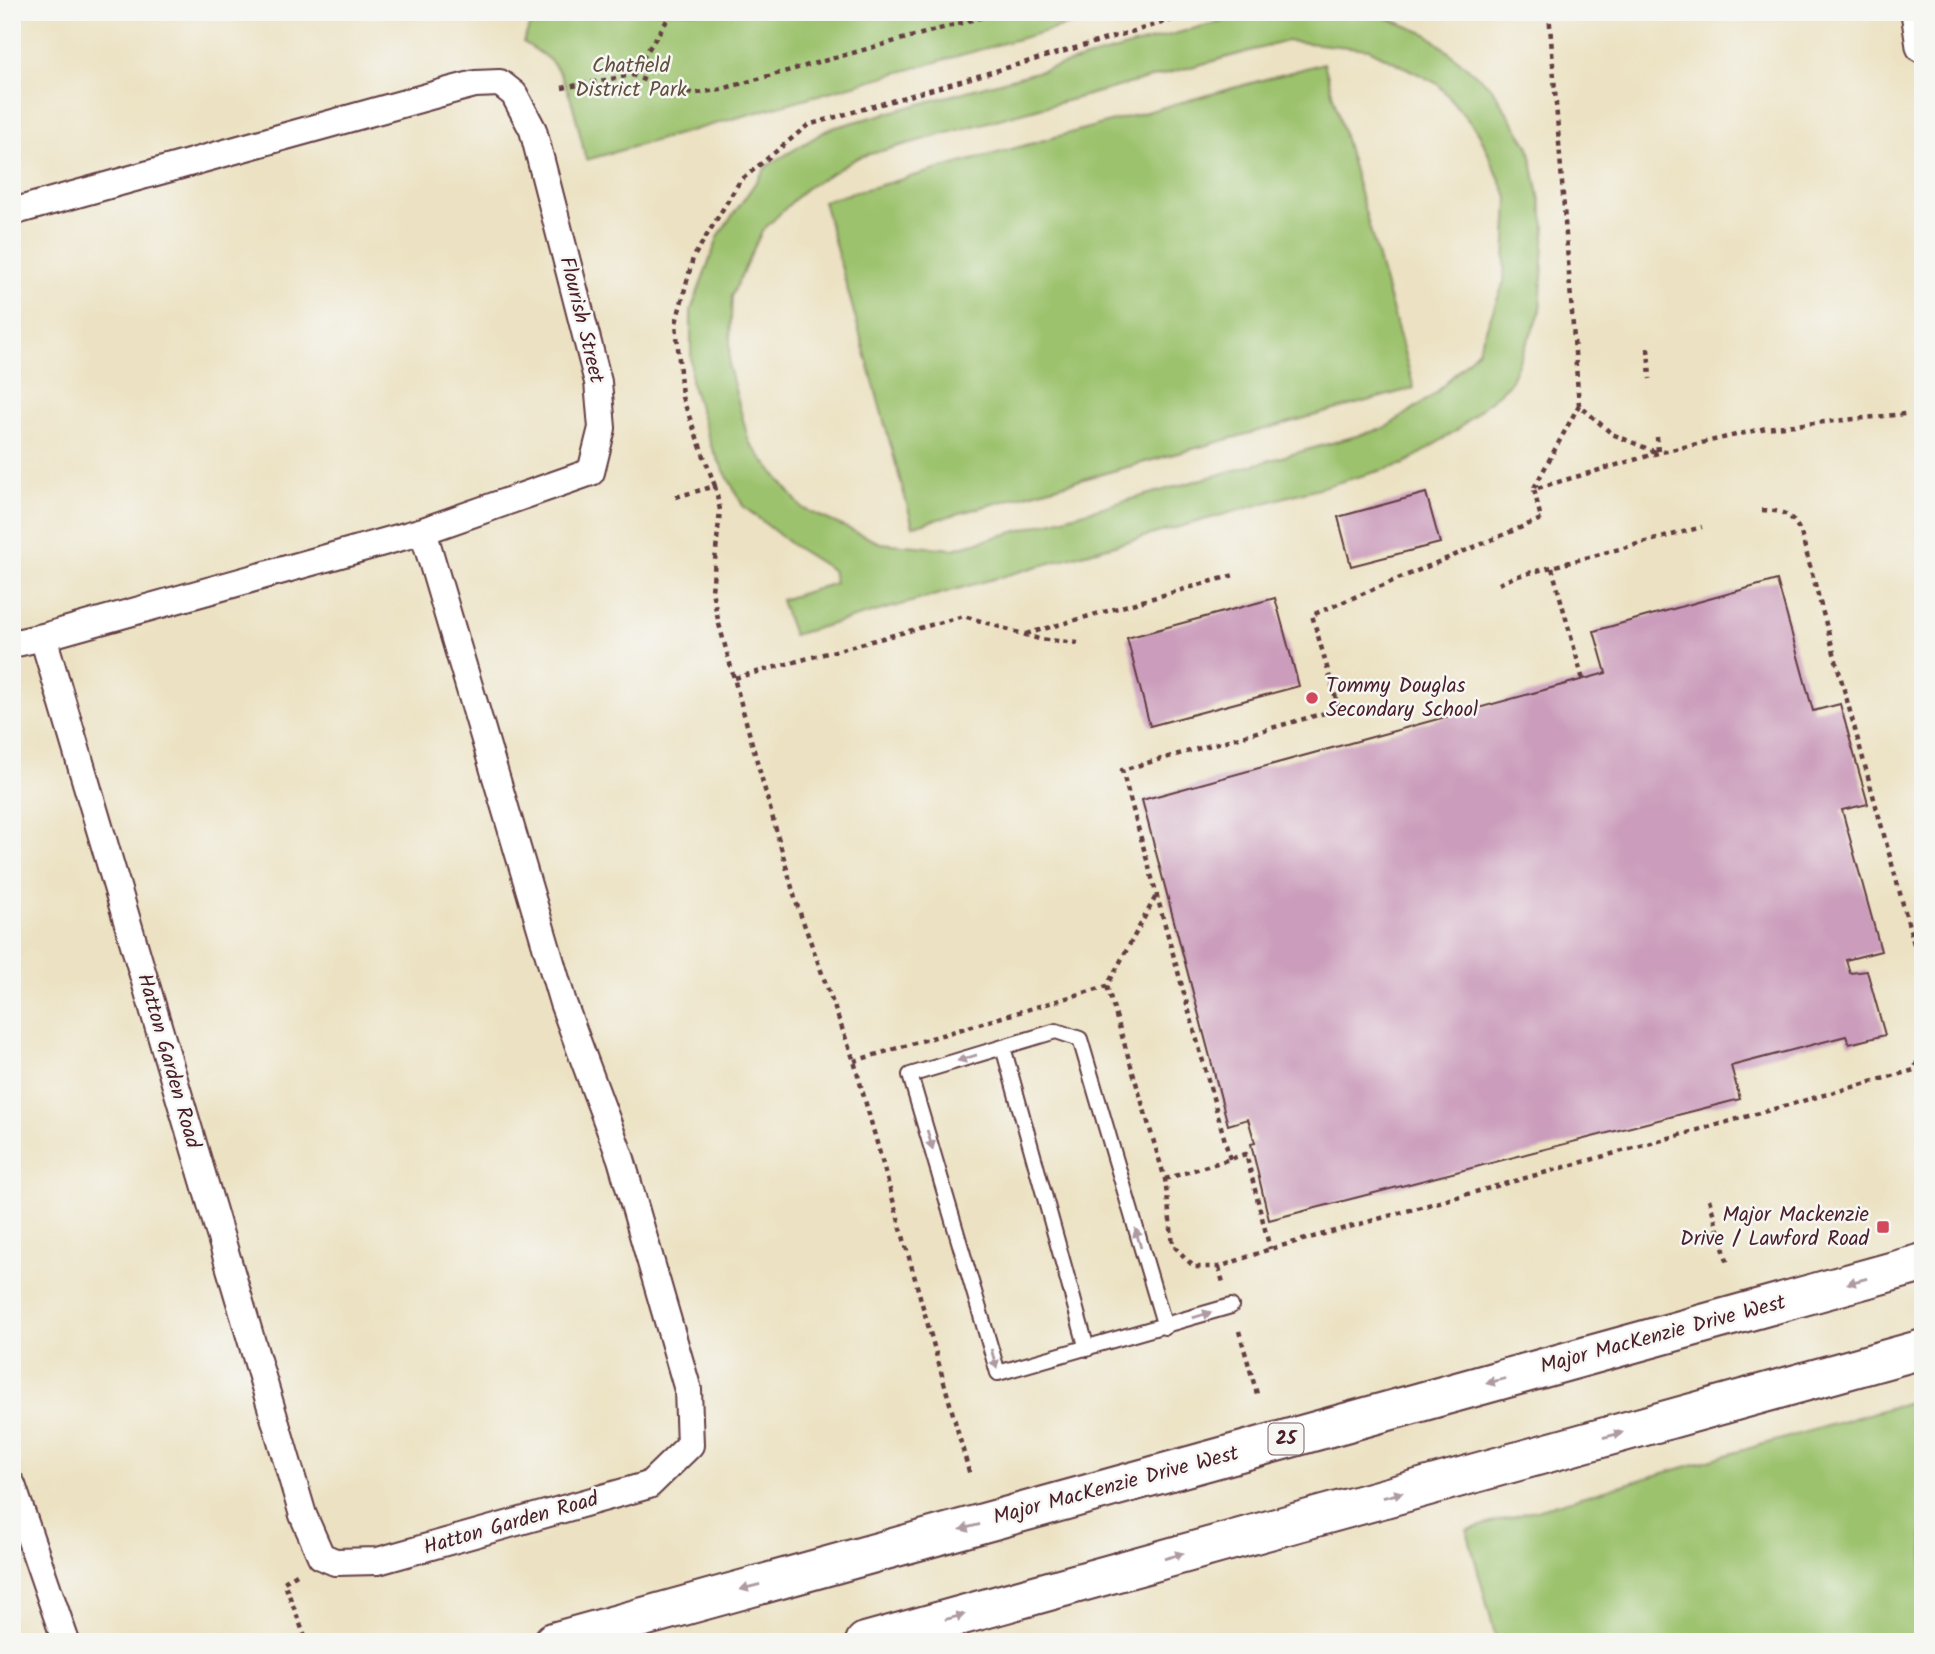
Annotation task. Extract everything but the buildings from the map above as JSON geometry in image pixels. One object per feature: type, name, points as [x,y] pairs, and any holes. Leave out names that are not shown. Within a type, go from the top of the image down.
[{"type":"main road","name":"Major MacKenzie Drive West","points":[[553,1642],[1923,1263]]},
{"type":"main road","points":[[865,1642],[1923,1349]]},
{"type":"street","points":[[1918,12],[1923,44]]},
{"type":"street","name":"Flourish Street","points":[[12,212],[464,87],[500,83],[518,100],[533,130],[598,382],[602,428],[591,472],[423,531],[43,638],[12,644]]},
{"type":"street","name":"Hatton Garden Road","points":[[43,638],[299,1502],[321,1556],[335,1562],[378,1561],[649,1485],[690,1445],[688,1390],[621,1159],[563,1003],[423,531]]},
{"type":"street","points":[[12,1485],[65,1642]]},
{"type":"lane","points":[[1165,1327],[1080,1039],[1056,1031],[910,1075],[998,1373],[1165,1327],[1231,1307]]},
{"type":"lane","points":[[1003,1047],[1087,1349]]},
{"type":"path","points":[[632,75],[666,22],[669,12]]},
{"type":"path","points":[[562,88],[632,75],[675,93],[718,90],[1001,12]]},
{"type":"path","points":[[970,1475],[854,1061],[796,902],[719,624],[712,591],[720,510],[715,486],[682,397],[676,323],[693,258],[740,181],[808,125],[1200,12]]},
{"type":"path","points":[[1230,1159],[1122,770],[1339,709],[1312,615],[1541,519],[1534,489],[1579,405],[1549,12]]},
{"type":"path","points":[[1648,348],[1650,379]]},
{"type":"path","points":[[1579,405],[1612,434],[1658,453]]},
{"type":"path","points":[[1534,489],[1658,453],[1766,428],[1905,414]]},
{"type":"path","points":[[1657,437],[1658,453]]},
{"type":"path","points":[[676,497],[715,486]]},
{"type":"path","points":[[1762,510],[1778,511],[1793,518],[1801,533],[1923,977]]},
{"type":"path","points":[[1499,584],[1702,527]]},
{"type":"path","points":[[1552,568],[1583,680]]},
{"type":"path","points":[[1025,635],[1234,575]]},
{"type":"path","points":[[735,678],[964,616],[1039,639],[1078,643]]},
{"type":"path","points":[[1156,895],[1107,986],[1165,1180],[1173,1245],[1194,1267],[1219,1267],[1270,1249],[1914,1070],[1923,1071]]},
{"type":"path","points":[[854,1061],[1107,986]]},
{"type":"path","points":[[1914,1070],[1923,1048]]},
{"type":"path","points":[[1165,1180],[1246,1154],[1270,1249]]},
{"type":"path","points":[[1709,1199],[1728,1264]]},
{"type":"path","points":[[1219,1267],[1223,1283]]},
{"type":"path","points":[[1239,1331],[1257,1394]]},
{"type":"path","points":[[307,1642],[284,1582],[321,1556]]},
{"type":"green space","name":"Chatfield District Park","points":[[536,12],[1115,12],[586,160],[566,85],[547,58],[523,42]]},
{"type":"green space","points":[[1254,12],[1372,12],[1427,34],[1491,87],[1529,147],[1545,225],[1540,313],[1509,384],[1457,430],[1404,464],[793,635],[781,600],[835,583],[832,570],[792,545],[743,506],[711,446],[691,382],[691,310],[719,235],[767,166],[829,129]],"holes":[[[1287,41],[1369,49],[1438,84],[1479,133],[1508,198],[1504,282],[1478,350],[1435,394],[1385,428],[953,549],[880,543],[802,508],[749,442],[729,367],[732,295],[762,231],[805,189],[859,157]]]},
{"type":"green space","points":[[1324,63],[1414,388],[913,526],[823,201]]},
{"type":"green space","points":[[1923,1398],[1923,1642],[1497,1642],[1467,1530]]},
{"type":"place","name":"Tommy Douglas Secondary School","points":[[1312,698]]},
{"type":"place","name":"Major Mackenzie Drive / Lawford Road","points":[[1883,1227]]}]
